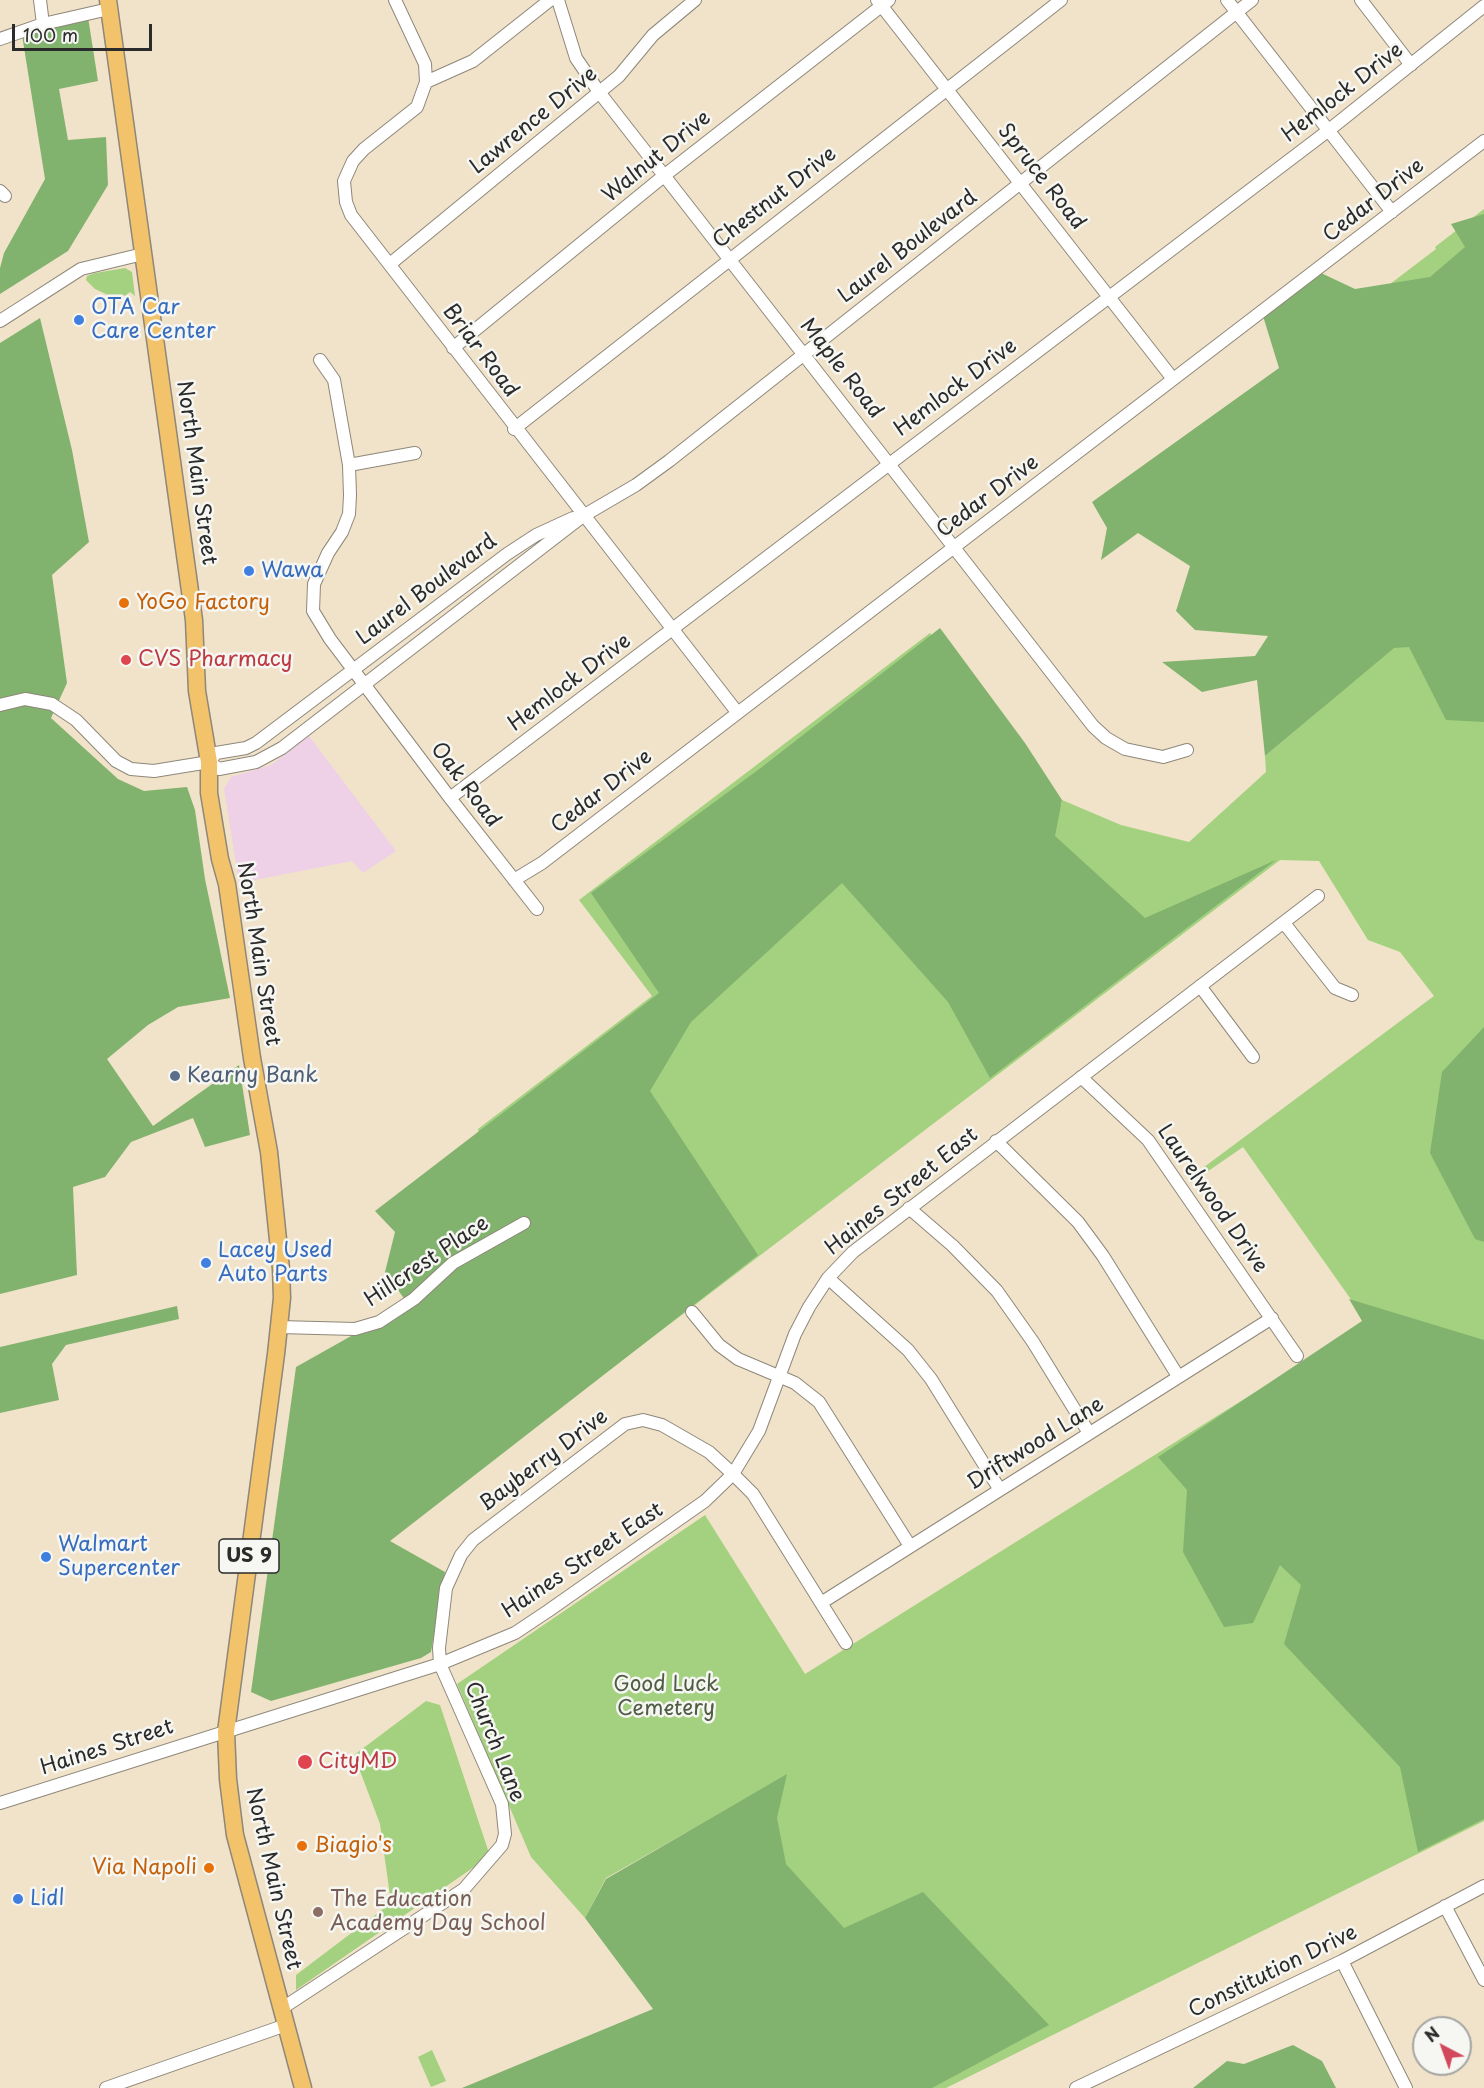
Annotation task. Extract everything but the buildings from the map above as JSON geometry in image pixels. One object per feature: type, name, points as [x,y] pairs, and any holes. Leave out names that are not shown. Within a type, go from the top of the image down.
[{"type":"highway","name":"North Main Street","points":[[108,4],[194,620],[197,691],[209,762],[209,793],[220,860],[228,884],[252,1058],[269,1152],[281,1269],[279,1327],[226,1732],[228,1779],[236,1835],[303,2088]]},
{"type":"street","points":[[40,0],[43,24]]},
{"type":"street","points":[[395,0],[425,64],[426,82],[473,61],[550,0]]},
{"type":"street","name":"Maple Road","points":[[558,0],[576,58],[599,92],[956,546],[1093,726],[1106,738],[1125,749],[1163,757],[1187,750]]},
{"type":"street","name":"Lawrence Drive","points":[[390,264],[619,76],[652,35],[695,0]]},
{"type":"street","name":"Chestnut Drive","points":[[514,429],[1061,0]]},
{"type":"street","points":[[1227,0],[1392,212]]},
{"type":"street","name":"Laurel Boulevard","points":[[209,762],[219,769],[256,762],[282,748],[583,516],[636,485],[1252,0]]},
{"type":"street","points":[[1360,0],[1411,65]]},
{"type":"street","name":"Spruce Road","points":[[883,2],[947,90],[1173,379]]},
{"type":"street","name":"Walnut Drive","points":[[453,348],[665,175],[883,2]]},
{"type":"street","points":[[0,39],[108,4]]},
{"type":"street","name":"Hemlock Drive","points":[[450,798],[1329,130],[1484,6]]},
{"type":"street","name":"Briar Road","points":[[426,82],[417,107],[353,160],[344,181],[346,202],[351,215],[514,429],[736,712]]},
{"type":"street","name":"Cedar Drive","points":[[514,880],[542,863],[736,712],[1484,141]]},
{"type":"street","points":[[0,321],[81,269],[143,254]]},
{"type":"street","name":"Oak Road","points":[[320,360],[334,380],[349,465],[349,514],[342,532],[319,570],[312,603],[313,611],[321,626],[364,684],[537,909]]},
{"type":"street","points":[[349,465],[415,453]]},
{"type":"street","name":"Laurel Boulevard","points":[[0,705],[25,699],[52,704],[76,720],[116,761],[131,770],[154,771],[209,762],[216,753],[246,748],[256,743],[521,544],[554,526],[583,516]]},
{"type":"street","points":[[303,708],[314,722]]},
{"type":"street","name":"Haines Street East","points":[[226,1732],[440,1664],[515,1633],[705,1501],[733,1474],[759,1431],[795,1334],[828,1278],[853,1252],[1318,896]]},
{"type":"street","points":[[1284,922],[1335,988],[1352,995]]},
{"type":"street","points":[[1200,986],[1253,1057]]},
{"type":"street","name":"Laurelwood Drive","points":[[1081,1077],[1148,1140],[1298,1356]]},
{"type":"street","points":[[996,1141],[1078,1222],[1103,1256],[1178,1376]]},
{"type":"street","points":[[909,1208],[954,1246],[997,1291],[1033,1342],[1089,1433]]},
{"type":"street","name":"Hillcrest Place","points":[[279,1327],[355,1329],[379,1322],[414,1299],[453,1263],[524,1223]]},
{"type":"street","points":[[828,1278],[908,1350],[931,1379],[1000,1490]]},
{"type":"street","points":[[692,1312],[719,1345],[738,1359],[809,1392],[819,1402],[910,1546]]},
{"type":"street","name":"Driftwood Lane","points":[[821,1603],[1272,1318]]},
{"type":"street","name":"Bayberry Drive","points":[[440,1664],[439,1648],[446,1588],[461,1555],[488,1527],[614,1431],[635,1420],[662,1425],[709,1452],[753,1494],[846,1643]]},
{"type":"street","name":"Church Lane","points":[[106,2088],[283,2017],[464,1889],[502,1845],[505,1834],[502,1804],[440,1664]]},
{"type":"street","name":"Haines Street","points":[[0,1803],[226,1732]]},
{"type":"street","name":"Constitution Drive","points":[[1076,2088],[1342,1961],[1484,1886]]},
{"type":"street","points":[[1445,1906],[1484,1980]]},
{"type":"street","points":[[1342,1961],[1406,2088]]},
{"type":"shaded area","points":[[309,736],[396,851],[363,873],[352,861],[239,883],[224,789],[231,777],[271,765]]},
{"type":"green space","points":[[88,17],[98,81],[59,89],[68,140],[106,137],[108,185],[68,251],[0,294],[0,268],[4,253],[45,179],[22,35]]},
{"type":"green space","name":"Good Luck Cemetery","points":[[1484,209],[1484,1821],[946,2088],[712,2088],[766,1787],[606,1878],[585,1918],[531,1857],[457,1684],[705,1515],[805,1674],[1367,1322],[1243,1147],[1191,1183],[1188,1179],[1434,996],[1400,952],[1368,940],[1319,861],[1280,860],[474,1473],[484,1166],[478,1129],[652,996],[579,900],[930,633],[1061,806],[1062,800],[1121,825],[1189,842],[1266,772],[1265,756],[1322,708],[1209,422],[1436,249],[1435,247]]},
{"type":"green space","points":[[1484,214],[1484,722],[1446,720],[1409,647],[1394,648],[1265,756],[1257,680],[1202,692],[1162,662],[1255,656],[1268,636],[1195,630],[1176,611],[1190,566],[1138,533],[1101,560],[1107,528],[1092,502],[1279,368],[1263,316],[1321,273],[1355,289],[1430,277],[1465,247],[1451,224]]},
{"type":"green space","points":[[125,268],[132,272],[135,296],[130,292],[125,296],[121,294],[119,297],[108,295],[95,289],[86,280],[87,276],[95,273]]},
{"type":"green space","points":[[40,318],[72,450],[89,542],[52,575],[67,683],[51,718],[118,779],[144,791],[187,787],[195,810],[205,879],[230,998],[178,1007],[148,1025],[107,1059],[153,1126],[239,1065],[250,1135],[205,1147],[193,1118],[131,1142],[105,1177],[73,1187],[77,1275],[0,1294],[0,343]]},
{"type":"green space","points":[[940,628],[1025,743],[1062,800],[1055,836],[1145,918],[1276,860],[990,1078],[948,1002],[842,883],[691,1022],[650,1091],[758,1255],[390,1541],[445,1572],[431,1652],[421,1658],[271,1701],[251,1692],[296,1367],[408,1304],[385,1272],[395,1232],[375,1211],[659,993],[591,893],[762,767]]},
{"type":"green space","points":[[1484,1027],[1484,1242],[1475,1239],[1430,1153],[1442,1072]]},
{"type":"green space","points":[[1349,1299],[1484,1340],[1484,1819],[1418,1852],[1400,1767],[1284,1644],[1301,1585],[1280,1565],[1253,1623],[1224,1627],[1183,1552],[1187,1490],[1158,1457],[1362,1321]]},
{"type":"green space","points":[[177,1306],[179,1319],[66,1345],[52,1364],[59,1400],[0,1413],[0,1347]]},
{"type":"green space","points":[[426,1701],[440,1705],[490,1856],[296,1990],[296,1975],[391,1903],[380,1824],[354,1755]]},
{"type":"green space","points":[[787,1774],[777,1818],[786,1864],[844,1928],[923,1892],[1049,2025],[932,2088],[462,2088],[653,2009],[585,1918],[606,1879]]},
{"type":"green space","points":[[1293,2045],[1322,2061],[1336,2088],[1193,2088],[1227,2061],[1244,2064]]},
{"type":"green space","points":[[432,2050],[446,2081],[431,2087],[418,2057]]},
{"type":"place","name":"OTA Car Care Center","points":[[79,320]]},
{"type":"place","name":"Wawa","points":[[249,571]]},
{"type":"place","name":"YoGo Factory","points":[[124,603]]},
{"type":"place","name":"CVS Pharmacy","points":[[126,660]]},
{"type":"place","name":"Kearny Bank","points":[[175,1076]]},
{"type":"place","name":"Lacey Used Auto Parts","points":[[206,1263]]},
{"type":"place","name":"Walmart Supercenter","points":[[46,1557]]},
{"type":"place","name":"CityMD","points":[[305,1762]]},
{"type":"place","name":"Biagio's","points":[[302,1846]]},
{"type":"place","name":"Via Napoli","points":[[209,1868]]},
{"type":"place","name":"Lidl","points":[[18,1899]]},
{"type":"place","name":"The Education Academy Day School","points":[[318,1912]]}]
